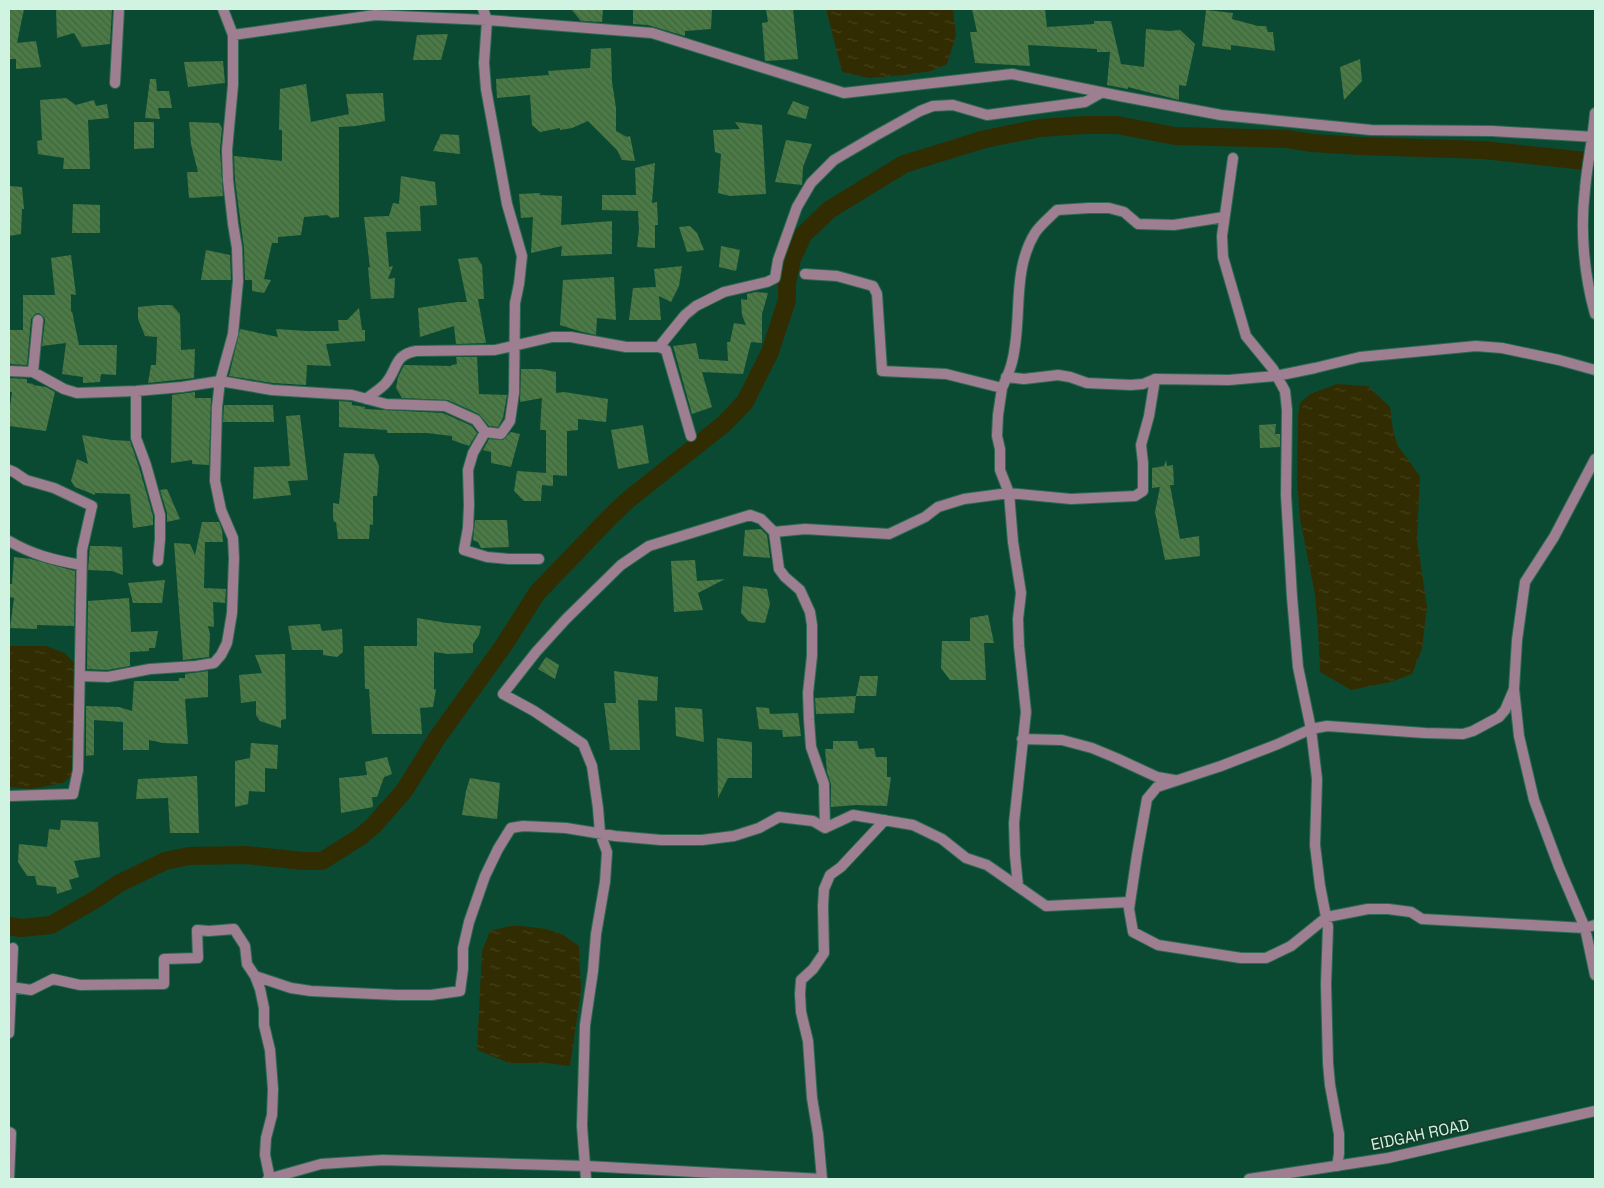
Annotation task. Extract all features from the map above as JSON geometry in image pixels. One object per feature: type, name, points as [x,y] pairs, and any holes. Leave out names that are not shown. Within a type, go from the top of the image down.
[{"type":"street","points":[[115,83],[119,9]]},
{"type":"street","points":[[80,676],[108,677],[150,669],[214,663],[221,655],[227,643],[232,613],[234,558],[232,538],[221,510],[215,481],[217,407],[220,381],[233,334],[238,281],[237,248],[232,224],[227,150],[233,85],[233,35],[223,9]]},
{"type":"street","points":[[9,371],[33,372],[64,389],[77,393],[136,392],[220,381],[272,390],[343,394],[386,404],[445,406],[476,420],[485,432],[501,434],[510,421],[514,392],[515,303],[522,256],[507,204],[486,89],[484,63],[487,20],[483,9]]},
{"type":"street","points":[[233,35],[375,15],[487,20],[652,33],[844,93],[1012,74],[1221,115],[1371,130],[1492,131],[1594,139]]},
{"type":"street","points":[[659,347],[685,315],[696,306],[724,292],[767,282],[775,278],[778,260],[797,207],[811,183],[834,160],[875,136],[920,111],[933,106],[953,105],[987,115],[1085,102],[1101,92]]},
{"type":"street","points":[[1595,113],[1594,139],[1584,190],[1583,251],[1590,298],[1595,314]]},
{"type":"street","points":[[1233,158],[1222,236],[1224,256],[1246,336],[1273,369],[1285,391],[1287,410],[1286,495],[1292,597],[1298,667],[1317,778],[1315,805],[1316,858],[1328,927],[1326,984],[1328,1063],[1339,1134],[1337,1166]]},
{"type":"street","points":[[1018,886],[1015,864],[1014,823],[1026,712],[1019,646],[1018,619],[1020,593],[1009,493],[1000,470],[1000,449],[997,436],[1002,388],[1012,362],[1016,334],[1018,292],[1027,250],[1036,232],[1057,210],[1109,208],[1124,212],[1138,224],[1174,225],[1224,218]]},
{"type":"street","points":[[805,274],[837,276],[873,286],[878,294],[882,371],[946,374],[1002,388]]},
{"type":"street","points":[[33,372],[38,320]]},
{"type":"street","points":[[366,399],[384,385],[394,372],[398,360],[405,353],[416,351],[495,350],[552,336],[571,337],[626,347],[659,347],[666,350],[691,436]]},
{"type":"street","points":[[1006,378],[1058,374],[1087,383],[1131,385],[1143,384],[1155,379],[1229,380],[1276,376],[1367,356],[1476,346],[1502,348],[1595,370]]},
{"type":"street","points":[[774,532],[805,528],[889,534],[925,517],[938,507],[964,500],[1009,493],[1071,499],[1135,496],[1142,491],[1140,445],[1150,416],[1155,379]]},
{"type":"street","points":[[136,392],[136,438],[146,465],[160,515],[158,561]]},
{"type":"street","points":[[485,432],[473,453],[468,470],[469,513],[464,550],[487,557],[539,559]]},
{"type":"street","points":[[1595,459],[1554,537],[1525,582],[1514,689],[1520,736],[1534,800],[1559,867],[1590,926],[1595,976]]},
{"type":"street","points":[[9,470],[26,480],[54,488],[92,506],[82,550],[81,565],[78,770],[73,794],[9,796]]},
{"type":"street","points":[[586,1179],[582,1126],[585,1025],[596,934],[606,882],[607,852],[600,834],[592,766],[583,744],[534,711],[502,694],[566,619],[621,565],[649,546],[750,515],[761,519],[774,532],[780,570],[800,590],[810,612],[812,656],[808,693],[809,720],[811,747],[824,784],[825,828]]},
{"type":"street","points":[[9,541],[43,557],[81,565]]},
{"type":"street","points":[[1514,689],[1505,710],[1499,717],[1473,731],[1462,734],[1425,733],[1327,726],[1310,729],[1278,744],[1198,775],[1157,787],[1147,799],[1135,862],[1129,909],[1133,932],[1158,945],[1241,958],[1266,958],[1291,946],[1327,917],[1368,909],[1411,912],[1422,919],[1590,926]]},
{"type":"street","points":[[1022,739],[1062,740],[1092,748],[1157,777],[1176,780]]},
{"type":"street","points":[[825,828],[853,815],[913,825],[942,839],[966,858],[987,865],[1046,906],[1130,902]]},
{"type":"street","points":[[255,976],[291,988],[312,991],[431,994],[460,991],[463,948],[469,922],[498,849],[511,828],[523,826],[566,828],[600,834],[661,840],[702,840],[734,836],[759,828],[779,817],[813,821],[825,828]]},
{"type":"street","points":[[11,987],[30,990],[53,979],[80,985],[164,984],[164,959],[198,958],[197,930],[234,929],[245,946],[247,964],[255,976],[260,989],[264,1008],[264,1025],[270,1050],[273,1089],[272,1115],[266,1138],[265,1155],[269,1179],[321,1164],[384,1160],[586,1166],[822,1179],[818,1134],[812,1098],[808,1041],[801,1012],[801,980],[813,970],[824,953],[824,889],[830,875],[841,867],[885,820]]},
{"type":"street","points":[[9,1033],[10,967],[13,948]]},
{"type":"street","name":"EIDGAH ROAD","points":[[1249,1179],[1388,1158],[1595,1111]]},
{"type":"street","points":[[9,1132],[11,1133],[9,1179]]},
{"type":"water","points":[[826,9],[953,9],[956,36],[947,64],[931,71],[869,78],[842,72]]},
{"type":"water","points":[[1337,384],[1368,386],[1390,407],[1393,430],[1398,446],[1420,476],[1417,539],[1427,607],[1422,649],[1412,674],[1391,682],[1351,690],[1320,672],[1315,595],[1300,519],[1297,481],[1298,415],[1300,403],[1310,394]]},
{"type":"water","points":[[9,646],[46,646],[65,653],[74,663],[77,686],[74,774],[63,783],[31,789],[9,787]]},
{"type":"water","points":[[514,925],[546,929],[562,934],[579,946],[581,991],[570,1066],[546,1063],[509,1063],[477,1050],[482,951],[490,931]]},
{"type":"building","points":[[9,9],[24,9],[17,43],[36,41],[41,67],[16,69],[16,59],[9,59]]},
{"type":"building","points":[[56,9],[112,9],[110,44],[82,47],[74,33],[57,38]]},
{"type":"building","points":[[571,9],[603,9],[602,22],[581,21]]},
{"type":"building","points":[[633,9],[712,9],[711,29],[685,31],[685,36],[648,25],[633,24]]},
{"type":"building","points":[[766,9],[793,9],[798,59],[765,61],[762,23],[768,22]]},
{"type":"building","points":[[972,9],[1045,9],[1047,27],[1094,24],[1094,21],[1111,21],[1121,64],[1144,67],[1146,29],[1180,30],[1195,44],[1186,86],[1179,85],[1179,100],[1128,87],[1128,89],[1107,85],[1110,52],[1097,52],[1097,49],[1028,45],[1030,66],[975,63],[970,32],[977,32]]},
{"type":"building","points":[[1206,10],[1233,13],[1232,19],[1258,26],[1266,26],[1268,32],[1273,32],[1275,51],[1231,45],[1231,50],[1202,46]]},
{"type":"building","points":[[448,34],[441,60],[413,60],[417,35]]},
{"type":"building","points":[[611,48],[616,131],[627,137],[630,136],[635,161],[622,160],[617,150],[588,121],[572,128],[540,132],[532,125],[530,95],[497,98],[496,79],[549,75],[548,71],[590,68],[591,49]]},
{"type":"building","points":[[1360,59],[1362,81],[1344,100],[1340,67]]},
{"type":"building","points":[[223,61],[225,83],[188,87],[184,62]]},
{"type":"building","points":[[150,79],[156,79],[157,91],[169,91],[172,108],[158,108],[160,119],[145,118]]},
{"type":"building","points":[[306,84],[311,122],[349,114],[346,94],[383,93],[385,121],[339,127],[339,217],[331,218],[327,215],[304,217],[301,235],[278,237],[278,243],[272,243],[264,279],[271,280],[264,293],[252,291],[252,280],[245,280],[244,248],[235,180],[234,156],[282,161],[282,130],[279,130],[280,89]]},
{"type":"building","points":[[66,98],[76,105],[94,100],[96,106],[107,104],[109,118],[88,120],[90,169],[63,169],[64,158],[38,154],[37,141],[42,140],[40,100]]},
{"type":"building","points":[[793,101],[809,107],[806,119],[787,114]]},
{"type":"building","points":[[134,122],[154,122],[154,148],[134,149]]},
{"type":"building","points":[[189,122],[219,123],[222,128],[220,150],[223,196],[189,198],[187,172],[198,172],[191,144]]},
{"type":"building","points":[[735,122],[762,125],[766,194],[730,196],[718,193],[721,154],[715,152],[713,130],[740,129]]},
{"type":"building","points":[[441,134],[459,135],[460,154],[433,151]]},
{"type":"building","points":[[786,140],[812,144],[803,167],[802,185],[775,182]]},
{"type":"building","points":[[655,163],[652,203],[657,202],[658,225],[655,225],[655,248],[637,247],[639,230],[638,211],[602,210],[602,195],[636,195],[635,168]]},
{"type":"building","points":[[401,176],[435,182],[437,205],[420,206],[421,231],[386,232],[389,267],[393,266],[388,279],[395,278],[394,298],[371,299],[368,267],[370,268],[364,217],[389,216],[393,203],[399,204]]},
{"type":"building","points":[[9,186],[22,187],[24,209],[22,209],[21,234],[9,236]]},
{"type":"building","points":[[540,193],[540,195],[562,196],[561,225],[612,221],[612,254],[561,256],[562,246],[531,253],[533,217],[521,218],[519,194]]},
{"type":"building","points":[[73,204],[100,205],[100,233],[72,233]]},
{"type":"building","points":[[690,226],[697,233],[704,250],[687,252],[679,227]]},
{"type":"building","points":[[721,246],[740,250],[736,271],[719,267]]},
{"type":"building","points":[[206,250],[230,255],[231,280],[201,280]]},
{"type":"building","points":[[71,255],[76,295],[71,294],[71,312],[79,345],[117,345],[116,375],[101,374],[100,382],[83,383],[83,377],[62,374],[66,343],[42,346],[45,320],[39,313],[35,314],[31,319],[27,365],[9,364],[9,330],[23,330],[23,295],[55,295],[51,258]]},
{"type":"building","points":[[477,257],[482,265],[484,299],[478,299],[486,343],[456,344],[454,326],[420,337],[418,308],[467,302],[458,259]]},
{"type":"building","points":[[682,266],[679,286],[671,302],[659,296],[661,320],[629,320],[633,288],[656,287],[654,269]]},
{"type":"building","points":[[614,277],[616,320],[597,318],[596,335],[560,325],[563,280]]},
{"type":"building","points":[[756,292],[768,293],[762,314],[762,343],[751,342],[743,374],[702,372],[712,407],[692,414],[673,346],[696,343],[699,359],[728,361],[727,342],[730,342],[734,323],[746,325],[742,315],[741,299],[747,300],[747,294]]},
{"type":"building","points":[[172,305],[180,314],[181,350],[195,349],[194,378],[148,383],[151,365],[156,365],[157,337],[145,336],[138,319],[138,307]]},
{"type":"building","points":[[359,308],[362,330],[365,330],[365,341],[326,344],[331,366],[307,365],[306,385],[273,383],[229,376],[240,329],[278,337],[276,329],[339,331],[338,320],[347,320]]},
{"type":"building","points":[[456,357],[477,357],[479,394],[507,395],[503,418],[498,427],[489,426],[479,414],[448,400],[402,398],[396,388],[398,377],[404,365],[451,366],[457,364]]},
{"type":"building","points":[[521,369],[541,369],[556,372],[556,393],[564,392],[608,399],[606,422],[578,419],[578,430],[567,431],[567,476],[553,475],[553,486],[542,485],[541,501],[524,501],[514,491],[517,471],[546,473],[546,430],[540,430],[542,398],[520,402]]},
{"type":"building","points":[[9,378],[27,379],[27,383],[46,387],[55,392],[46,431],[9,426],[12,392],[9,392]]},
{"type":"building","points":[[195,392],[195,398],[211,398],[209,465],[192,464],[192,460],[171,463],[172,395]]},
{"type":"building","points":[[339,401],[352,402],[352,405],[365,407],[365,409],[443,413],[472,426],[477,433],[469,446],[452,440],[452,436],[427,433],[387,433],[387,430],[339,427]]},
{"type":"building","points":[[224,405],[273,405],[274,422],[223,422]]},
{"type":"building","points":[[300,415],[308,480],[288,481],[291,495],[253,499],[254,467],[290,466],[286,416]]},
{"type":"building","points":[[1276,424],[1275,434],[1280,434],[1280,447],[1260,448],[1259,425]]},
{"type":"building","points":[[643,425],[649,463],[618,469],[611,430]]},
{"type":"building","points":[[511,432],[520,434],[511,467],[491,463],[491,452],[483,450],[489,439],[503,440]]},
{"type":"building","points":[[82,435],[130,441],[153,516],[153,525],[133,528],[130,494],[95,493],[95,495],[75,487],[71,481],[77,459],[88,464]]},
{"type":"building","points":[[344,453],[374,454],[379,466],[377,496],[373,496],[373,525],[370,524],[369,539],[338,539],[336,522],[334,522],[333,516],[333,503],[339,504]]},
{"type":"building","points":[[1166,460],[1167,466],[1173,465],[1174,485],[1170,485],[1180,539],[1199,536],[1200,556],[1165,560],[1155,512],[1160,487],[1152,488],[1152,468],[1164,466]]},
{"type":"building","points":[[167,489],[180,519],[167,522],[167,513],[160,490]]},
{"type":"building","points":[[475,520],[507,520],[509,547],[481,548],[478,542],[473,540]]},
{"type":"building","points":[[202,522],[219,522],[222,530],[223,542],[205,542],[204,588],[226,589],[225,603],[213,602],[214,627],[208,626],[210,634],[209,657],[183,660],[174,543],[190,544],[195,555]]},
{"type":"building","points":[[761,529],[767,535],[770,558],[743,556],[745,530]]},
{"type":"building","points":[[90,546],[122,547],[123,575],[112,571],[88,570]]},
{"type":"building","points":[[14,557],[31,559],[75,571],[74,626],[37,625],[37,629],[10,628],[14,598],[9,597],[9,584],[12,584]]},
{"type":"building","points":[[695,560],[697,581],[725,579],[698,593],[703,610],[674,612],[671,561]]},
{"type":"building","points":[[165,580],[162,603],[133,603],[128,583]]},
{"type":"building","points":[[743,586],[767,589],[770,604],[765,623],[748,621],[741,613]]},
{"type":"building","points":[[129,598],[131,632],[158,631],[155,648],[149,648],[149,651],[130,652],[130,666],[107,670],[87,669],[88,601]]},
{"type":"building","points":[[988,615],[994,643],[984,643],[986,680],[950,680],[941,668],[942,641],[970,641],[970,618]]},
{"type":"building","points":[[417,618],[481,626],[479,635],[473,644],[473,653],[448,654],[434,652],[434,689],[436,689],[433,707],[420,708],[422,734],[372,734],[369,689],[365,689],[364,646],[417,646]]},
{"type":"building","points":[[320,624],[322,631],[342,629],[343,652],[337,657],[323,655],[323,650],[292,650],[288,626]]},
{"type":"building","points":[[285,654],[286,719],[281,720],[281,728],[260,721],[256,715],[256,701],[241,703],[239,675],[262,673],[255,655]]},
{"type":"building","points":[[546,657],[559,665],[555,679],[538,669]]},
{"type":"building","points":[[208,671],[208,697],[185,699],[188,744],[163,743],[149,740],[149,750],[123,750],[123,722],[94,720],[94,755],[86,756],[86,706],[119,707],[132,711],[134,681],[179,681],[179,678],[185,678],[185,674]]},
{"type":"building","points":[[614,671],[658,677],[657,701],[638,700],[640,750],[610,750],[604,703],[616,703]]},
{"type":"building","points":[[860,676],[878,676],[876,696],[856,696]]},
{"type":"building","points":[[856,696],[854,713],[816,714],[815,698]]},
{"type":"building","points":[[675,707],[702,709],[704,742],[676,736]]},
{"type":"building","points":[[756,707],[769,708],[770,714],[798,713],[801,736],[783,737],[782,730],[759,729]]},
{"type":"building","points":[[717,738],[752,742],[752,778],[728,778],[718,798]]},
{"type":"building","points":[[833,741],[857,741],[859,749],[874,748],[876,757],[887,757],[887,777],[891,777],[887,806],[856,805],[831,807],[831,784],[827,772],[825,749],[833,749]]},
{"type":"building","points":[[251,743],[278,745],[277,769],[265,768],[265,792],[249,791],[248,804],[235,807],[235,761],[250,758]]},
{"type":"building","points":[[387,757],[392,774],[384,777],[377,797],[372,797],[373,807],[341,813],[339,778],[367,775],[365,762]]},
{"type":"building","points":[[197,776],[199,833],[170,833],[168,798],[136,799],[138,779]]},
{"type":"building","points":[[470,778],[500,783],[497,819],[462,815]]},
{"type":"building","points":[[61,820],[98,822],[100,857],[74,861],[79,877],[69,880],[72,889],[57,894],[56,887],[37,885],[35,876],[27,876],[18,862],[19,844],[47,847],[49,829],[60,830]]},
{"type":"waterway","points":[[9,926],[21,928],[51,925],[118,884],[165,861],[189,856],[246,855],[322,861],[360,837],[373,826],[404,791],[437,738],[504,645],[537,593],[629,499],[724,424],[745,402],[770,352],[787,300],[787,283],[792,259],[803,235],[829,210],[904,164],[985,139],[1040,128],[1084,125],[1117,125],[1175,136],[1287,139],[1312,143],[1360,146],[1483,150],[1595,162]]}]
